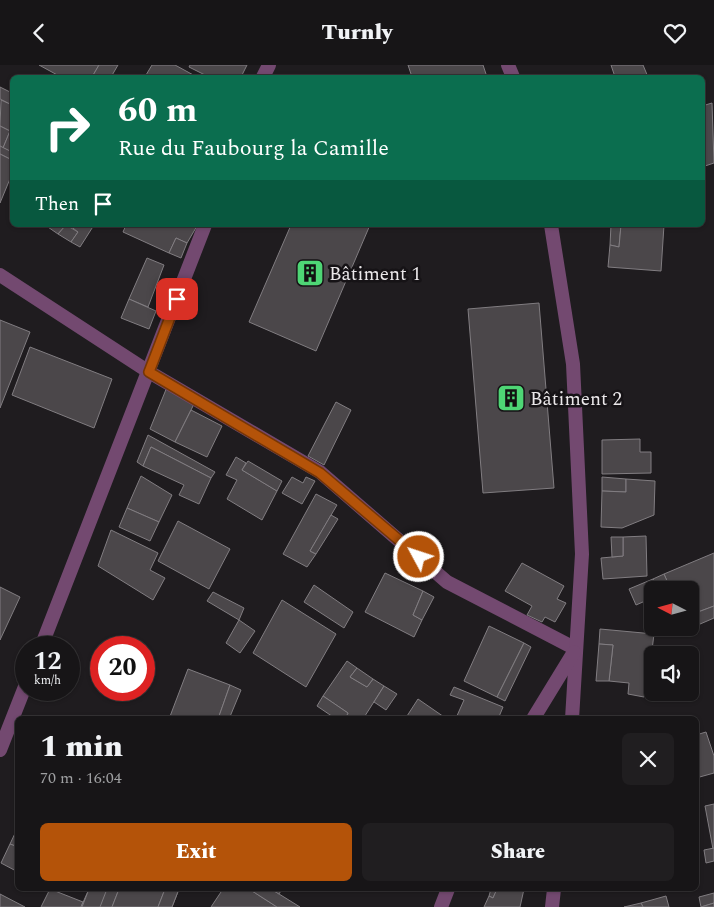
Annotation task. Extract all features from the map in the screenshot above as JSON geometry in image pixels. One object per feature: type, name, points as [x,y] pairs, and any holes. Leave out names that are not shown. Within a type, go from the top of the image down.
[{"type":"street","points":[[44,636],[204,227]]},
{"type":"street","points":[[551,227],[573,364],[582,554],[572,716]]},
{"type":"street","points":[[0,275],[149,372],[320,473],[447,582],[576,649]]},
{"type":"street","points":[[535,716],[576,649]]},
{"type":"street","points":[[0,750],[19,701]]},
{"type":"street","points":[[442,907],[447,891]]},
{"type":"street","points":[[552,907],[554,891]]},
{"type":"building","points":[[39,65],[99,65],[93,75],[57,75]]},
{"type":"building","points":[[99,65],[118,65],[112,75],[93,75]]},
{"type":"building","points":[[152,65],[175,65],[193,75],[146,75]]},
{"type":"building","points":[[190,65],[247,65],[242,75],[205,75],[189,67]]},
{"type":"building","points":[[408,65],[483,65],[486,75],[411,75]]},
{"type":"building","points":[[611,65],[643,65],[647,75],[614,75]]},
{"type":"building","points":[[0,87],[10,92],[10,104],[0,99]]},
{"type":"building","points":[[1,100],[10,104],[10,131],[0,126]]},
{"type":"building","points":[[712,103],[714,163],[705,166],[705,105]]},
{"type":"building","points":[[0,126],[10,131],[3,148],[0,146]]},
{"type":"building","points":[[10,131],[10,151],[3,148]]},
{"type":"building","points":[[0,146],[10,151],[10,159],[0,154]]},
{"type":"building","points":[[0,154],[10,159],[10,179],[0,203]]},
{"type":"building","points":[[48,227],[64,227],[58,234]]},
{"type":"building","points":[[64,227],[69,227],[78,232],[71,242],[58,234]]},
{"type":"building","points":[[72,227],[93,227],[80,247],[71,242],[78,232]]},
{"type":"building","points":[[125,227],[196,227],[187,243],[176,238],[169,253],[123,232]]},
{"type":"building","name":"Bâtiment 1","points":[[290,227],[369,227],[316,351],[249,322]]},
{"type":"building","points":[[611,227],[621,227],[619,247],[610,245]]},
{"type":"building","points":[[621,227],[664,227],[661,271],[608,267],[610,245],[619,247]]},
{"type":"building","points":[[176,238],[187,243],[181,258],[169,253]]},
{"type":"building","points":[[147,258],[164,265],[148,307],[129,299]]},
{"type":"building","points":[[129,299],[156,311],[149,329],[121,318]]},
{"type":"building","name":"Bâtiment 2","points":[[539,303],[554,488],[483,493],[468,309]]},
{"type":"building","points":[[0,320],[30,332],[0,408]]},
{"type":"building","points":[[30,347],[112,379],[94,428],[12,395]]},
{"type":"building","points":[[167,387],[194,404],[175,442],[150,429]]},
{"type":"building","points":[[336,402],[351,410],[324,465],[308,456]]},
{"type":"building","points":[[191,410],[222,426],[207,457],[175,442]]},
{"type":"building","points":[[148,435],[215,472],[211,478],[151,447],[143,466],[137,462]]},
{"type":"building","points":[[640,439],[640,452],[651,452],[651,473],[602,474],[602,440]]},
{"type":"building","points":[[151,447],[211,478],[199,504],[179,495],[184,485],[143,466]]},
{"type":"building","points":[[236,457],[246,463],[242,470],[277,491],[262,520],[227,499],[237,480],[226,475]]},
{"type":"building","points":[[248,461],[282,481],[277,491],[242,470]]},
{"type":"building","points":[[141,476],[172,495],[159,522],[127,508]]},
{"type":"building","points":[[292,477],[303,483],[306,477],[315,481],[302,504],[282,493]]},
{"type":"building","points":[[602,477],[626,479],[626,492],[602,491]]},
{"type":"building","points":[[626,479],[655,481],[654,515],[622,528],[601,527],[602,491],[626,492]]},
{"type":"building","points":[[316,494],[337,505],[310,551],[316,554],[307,567],[283,554]]},
{"type":"building","points":[[127,508],[159,522],[150,541],[119,527]]},
{"type":"building","points":[[331,515],[338,519],[316,554],[310,551]]},
{"type":"building","points":[[178,521],[230,549],[209,589],[158,561]]},
{"type":"building","points":[[111,530],[158,553],[150,570],[165,578],[153,600],[98,566]]},
{"type":"building","points":[[646,536],[647,576],[603,579],[601,558],[623,556],[623,537]]},
{"type":"building","points":[[611,537],[623,537],[623,556],[612,557]]},
{"type":"building","points":[[714,553],[714,606],[699,612],[699,581],[667,581],[664,574]]},
{"type":"building","points":[[522,563],[564,586],[557,599],[566,603],[555,622],[545,617],[542,622],[527,615],[532,606],[505,591]]},
{"type":"building","points":[[385,573],[423,591],[413,615],[422,620],[414,637],[365,612]]},
{"type":"building","points":[[664,574],[667,581],[654,581],[653,579]]},
{"type":"building","points":[[644,583],[644,602],[636,605],[629,589]]},
{"type":"building","points":[[314,585],[353,612],[344,628],[304,602]]},
{"type":"building","points":[[0,587],[20,597],[0,640]]},
{"type":"building","points":[[423,591],[434,597],[422,620],[413,615]]},
{"type":"building","points":[[213,592],[244,608],[239,620],[207,601]]},
{"type":"building","points":[[282,600],[336,634],[306,687],[253,653]]},
{"type":"building","points":[[714,606],[714,618],[699,624],[699,612]]},
{"type":"building","points":[[239,620],[255,631],[240,653],[226,643]]},
{"type":"building","points":[[489,626],[524,643],[497,697],[464,681]]},
{"type":"building","points":[[600,629],[644,633],[644,636],[654,636],[652,646],[644,646],[644,697],[628,694],[629,683],[609,681],[613,645],[599,644]]},
{"type":"building","points":[[524,643],[531,647],[505,701],[497,697]]},
{"type":"building","points":[[599,644],[613,645],[609,681],[596,681]]},
{"type":"building","points":[[347,661],[357,668],[350,677],[367,687],[373,679],[384,686],[365,716],[346,716],[348,713],[323,696]]},
{"type":"building","points":[[357,668],[373,679],[367,687],[350,677]]},
{"type":"building","points":[[188,669],[230,685],[219,716],[170,716]]},
{"type":"building","points":[[230,685],[241,690],[230,716],[219,716]]},
{"type":"building","points":[[384,686],[397,694],[386,710],[374,702]]},
{"type":"building","points":[[454,687],[503,707],[499,716],[457,716],[464,700],[450,695]]},
{"type":"building","points":[[323,696],[348,713],[346,716],[332,716],[317,706]]},
{"type":"building","points":[[418,699],[443,716],[407,716]]},
{"type":"building","points":[[706,732],[714,756],[714,773],[699,777],[699,734]]},
{"type":"building","points":[[714,804],[714,848],[713,849],[705,806]]},
{"type":"building","points":[[15,833],[15,846],[10,844]]},
{"type":"building","points":[[10,844],[15,846],[15,870],[1,863]]},
{"type":"building","points":[[714,848],[714,861],[706,863],[704,850]]},
{"type":"building","points":[[49,891],[55,891],[83,902],[81,907],[41,907]]},
{"type":"building","points":[[88,891],[106,891],[100,907],[81,907]]},
{"type":"building","points":[[88,891],[178,891],[172,907],[82,907]]},
{"type":"building","points":[[106,891],[118,891],[112,907],[100,907]]},
{"type":"building","points":[[118,891],[164,891],[158,907],[112,907]]},
{"type":"building","points":[[164,891],[178,891],[172,907],[158,907]]},
{"type":"building","points":[[222,891],[252,891],[277,907],[211,907]]},
{"type":"building","points":[[252,891],[274,891],[300,907],[277,907]]},
{"type":"building","points":[[490,891],[496,891],[493,898],[489,896]]},
{"type":"building","points":[[496,891],[524,891],[520,907],[484,907],[489,896],[493,898]]},
{"type":"building","points":[[714,893],[714,903],[701,907],[699,897]]},
{"type":"building","points":[[0,894],[25,907],[0,907]]},
{"type":"building","points":[[666,896],[669,907],[643,907],[641,903]]},
{"type":"building","points":[[641,903],[643,907],[624,907]]},
{"type":"building","points":[[714,903],[714,907],[701,907]]},
{"type":"place","name":"Bâtiment 1","points":[[310,273]]},
{"type":"place","name":"Bâtiment 2","points":[[511,398]]},
{"type":"route","points":[[177,299],[149,372],[320,473],[419,557]]}]
